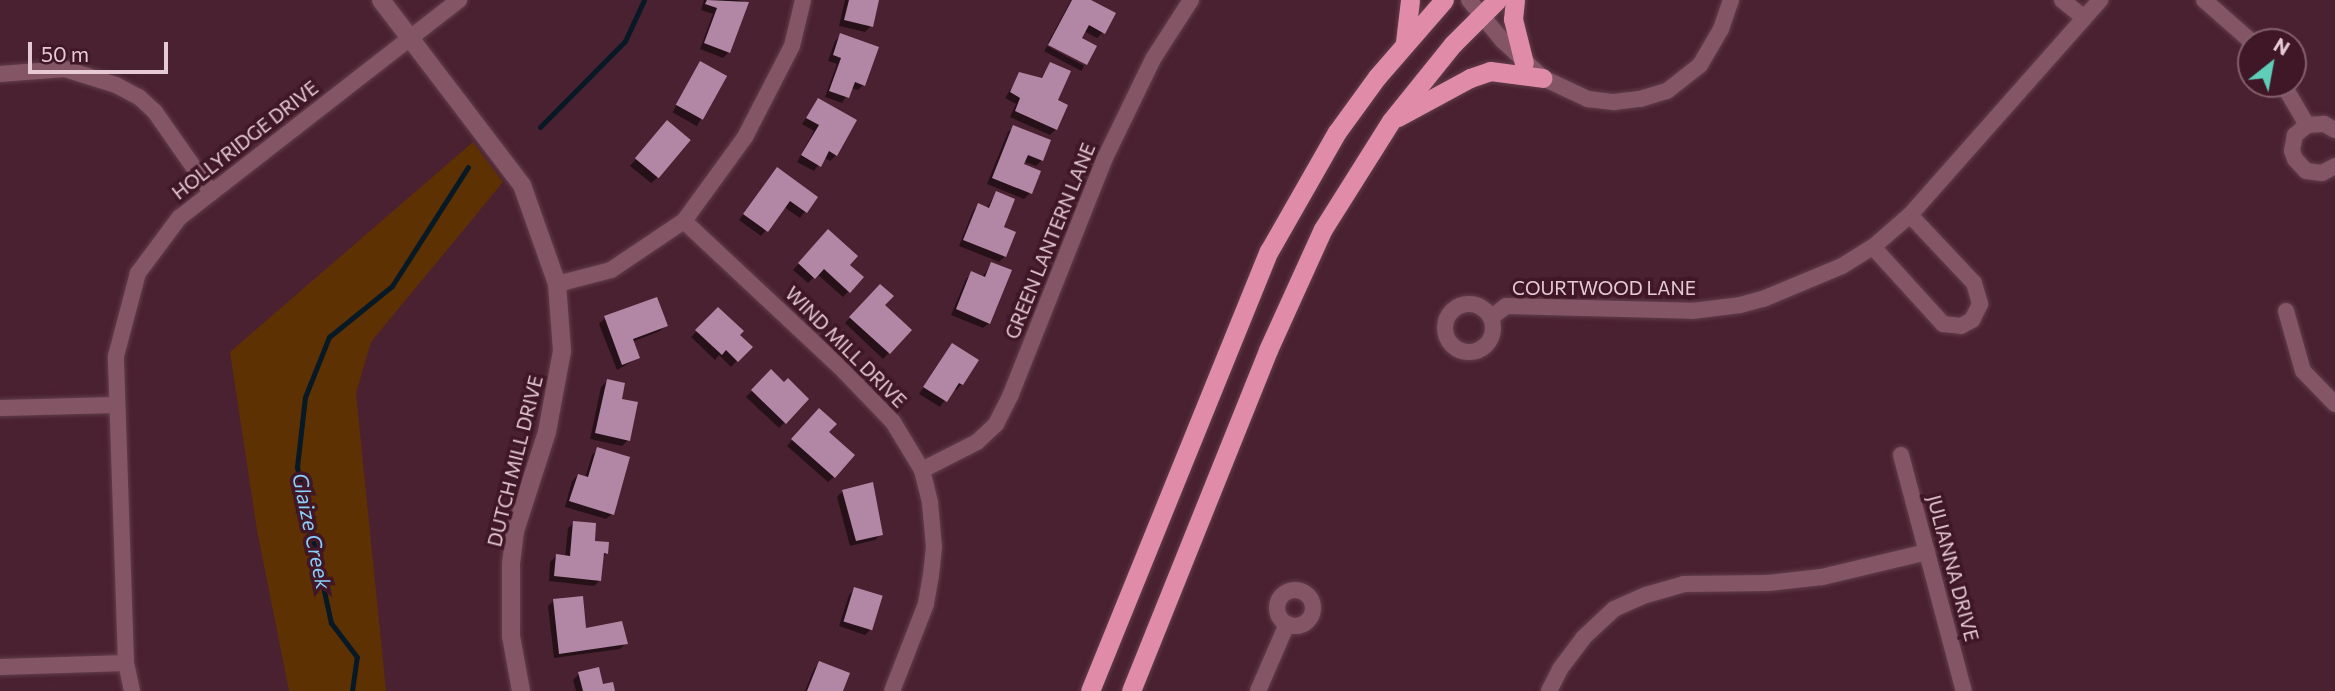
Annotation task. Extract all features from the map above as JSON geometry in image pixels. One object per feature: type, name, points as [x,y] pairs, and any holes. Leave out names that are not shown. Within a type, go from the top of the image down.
[{"type":"highway","points":[[1405,42],[1410,0]]},
{"type":"highway","points":[[1090,691],[1269,251],[1337,132],[1405,42],[1444,0]]},
{"type":"highway","points":[[1131,691],[1293,291],[1323,229],[1391,121],[1453,44],[1475,8],[1497,0]]},
{"type":"highway","points":[[1515,0],[1513,19],[1524,63]]},
{"type":"highway","points":[[1391,121],[1470,78],[1490,71],[1543,78]]},
{"type":"street","name":"DUTCH MILL DRIVE","points":[[381,0],[522,185],[557,284],[562,351],[547,432],[515,531],[511,564],[511,636],[521,691]]},
{"type":"street","name":"HOLLYRIDGE DRIVE","points":[[132,691],[126,663],[117,405],[118,340],[138,273],[179,218],[459,0]]},
{"type":"street","points":[[557,284],[611,270],[684,221],[745,137],[792,46],[803,0]]},
{"type":"street","name":"GREEN LANTERN LANE","points":[[922,470],[977,442],[996,424],[1026,360],[1104,160],[1153,59],[1191,0]]},
{"type":"street","points":[[1475,8],[1524,63],[1543,78],[1588,99],[1614,102],[1640,99],[1667,91],[1700,65],[1721,29],[1731,0]]},
{"type":"street","points":[[2062,0],[2084,19]]},
{"type":"street","name":"COURTWOOD LANE","points":[[1492,317],[1506,306],[1692,311],[1740,305],[1763,299],[1842,266],[1873,247],[1910,215],[2100,0]]},
{"type":"street","points":[[2204,0],[2237,29]]},
{"type":"street","points":[[0,74],[65,69],[116,85],[139,97],[155,112],[212,192]]},
{"type":"street","points":[[2291,98],[2307,125]]},
{"type":"street","points":[[2335,130],[2324,124],[2307,125],[2295,135],[2292,151],[2295,159],[2306,171],[2314,173],[2335,166]]},
{"type":"street","points":[[1873,247],[1943,324],[1961,326],[1972,320],[1980,304],[1974,283],[1910,215]]},
{"type":"street","name":"WIND MILL DRIVE","points":[[684,221],[839,366],[893,422],[922,470],[930,503],[934,547],[931,575],[926,604],[892,691]]},
{"type":"street","points":[[2286,311],[2303,371],[2335,404]]},
{"type":"street","points":[[0,408],[117,405]]},
{"type":"street","name":"JULIANNA DRIVE","points":[[1901,455],[1965,691]]},
{"type":"street","points":[[1549,691],[1560,669],[1584,638],[1614,609],[1646,595],[1684,584],[1768,583],[1822,577],[1927,552]]},
{"type":"street","points":[[1258,691],[1287,624]]},
{"type":"street","points":[[0,667],[126,663]]},
{"type":"shaded area","points":[[473,142],[503,182],[371,342],[356,393],[386,691],[289,691],[257,530],[230,352]]},
{"type":"building","points":[[707,0],[749,2],[730,53],[704,43],[717,8],[705,4]]},
{"type":"building","points":[[849,0],[879,0],[873,27],[844,20]]},
{"type":"building","points":[[1072,0],[1091,0],[1116,13],[1105,34],[1089,25],[1082,38],[1097,46],[1087,65],[1048,45]]},
{"type":"building","points":[[840,33],[879,47],[865,86],[855,82],[849,98],[829,91],[841,58],[833,55]]},
{"type":"building","points":[[700,61],[727,76],[703,120],[676,105]]},
{"type":"building","points":[[1050,62],[1071,71],[1058,100],[1068,105],[1057,130],[1015,111],[1020,98],[1010,92],[1019,72],[1042,78]]},
{"type":"building","points":[[818,98],[857,120],[837,156],[829,151],[821,167],[801,155],[819,125],[806,118]]},
{"type":"building","points":[[667,120],[691,140],[659,178],[635,158]]},
{"type":"building","points":[[1013,125],[1051,140],[1043,161],[1028,155],[1024,164],[1041,171],[1032,194],[992,178]]},
{"type":"building","points":[[777,167],[818,197],[807,213],[790,201],[768,232],[743,214]]},
{"type":"building","points":[[996,191],[1015,199],[1004,227],[1016,232],[1006,257],[963,240],[978,203],[989,208]]},
{"type":"building","points":[[828,229],[858,256],[850,265],[864,277],[850,293],[824,269],[815,279],[798,263]]},
{"type":"building","points":[[991,262],[1012,270],[990,324],[956,309],[971,271],[985,277]]},
{"type":"building","points":[[880,284],[894,296],[885,305],[912,330],[890,354],[849,317]]},
{"type":"building","points":[[657,297],[668,326],[633,339],[640,358],[622,365],[604,316]]},
{"type":"building","points":[[718,307],[744,331],[740,335],[753,347],[738,362],[726,350],[722,355],[695,330]]},
{"type":"building","points":[[952,343],[979,360],[963,385],[959,383],[947,402],[923,387]]},
{"type":"building","points":[[771,369],[784,382],[788,378],[809,399],[786,424],[751,390]]},
{"type":"building","points":[[607,379],[625,383],[622,399],[638,402],[630,441],[595,433]]},
{"type":"building","points":[[819,408],[837,424],[829,432],[855,455],[835,478],[791,439]]},
{"type":"building","points":[[597,447],[630,457],[614,515],[569,501],[578,474],[588,477]]},
{"type":"building","points":[[873,482],[883,535],[856,541],[842,490]]},
{"type":"building","points":[[573,521],[596,523],[595,541],[609,542],[608,554],[604,553],[601,581],[554,576],[556,554],[570,556]]},
{"type":"building","points":[[854,587],[883,596],[872,630],[843,621]]},
{"type":"building","points":[[583,596],[586,628],[622,621],[628,644],[559,654],[553,599]]},
{"type":"building","points":[[819,661],[850,673],[843,691],[807,691]]},
{"type":"building","points":[[599,667],[603,684],[613,682],[615,691],[583,691],[578,672]]},
{"type":"waterway","points":[[540,127],[625,41],[644,0]]},
{"type":"waterway","name":"Glaize Creek","points":[[352,691],[357,657],[331,623],[297,467],[305,397],[329,337],[392,286],[468,167]]}]
